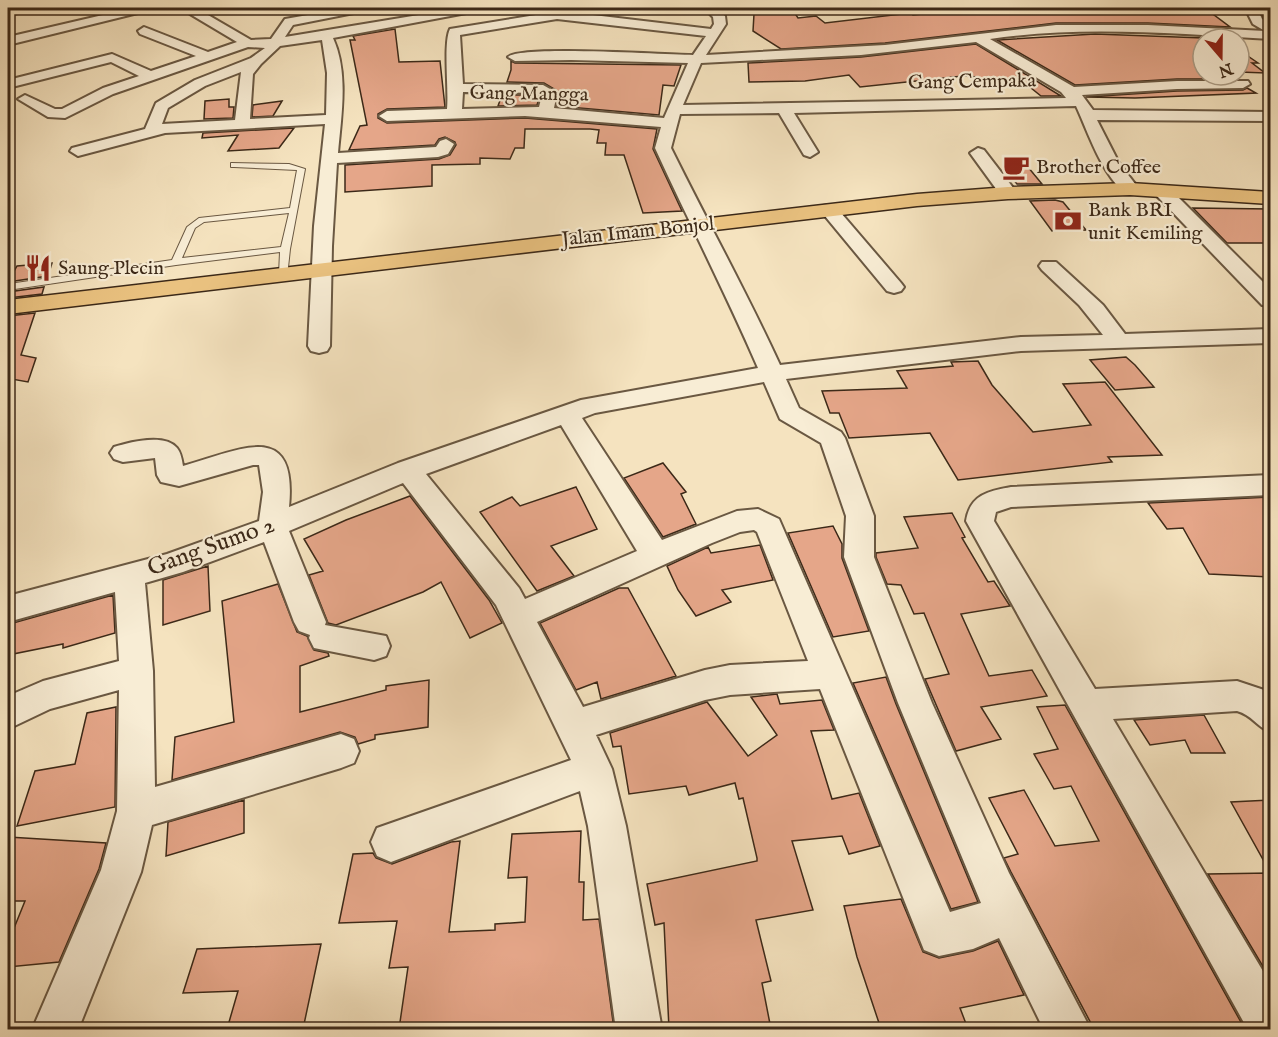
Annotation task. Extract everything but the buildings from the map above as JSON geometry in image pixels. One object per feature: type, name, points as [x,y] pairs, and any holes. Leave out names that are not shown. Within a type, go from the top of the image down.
[{"type":"highway","name":"Jalan Imam Bonjol","points":[[8,297],[284,275],[917,200],[1008,193],[1130,189],[1270,198]]},
{"type":"street","points":[[8,12],[28,8]]},
{"type":"street","points":[[8,41],[146,8]]},
{"type":"street","points":[[190,8],[247,43]]},
{"type":"street","points":[[297,20],[313,8]]},
{"type":"street","points":[[152,130],[161,106],[200,83],[256,61],[275,44],[289,22],[364,8]]},
{"type":"street","points":[[25,99],[42,110],[59,115],[108,91],[247,43],[275,44],[477,8]]},
{"type":"street","points":[[535,8],[557,15],[715,33]]},
{"type":"street","points":[[1250,8],[1254,11],[1257,21],[1270,29]]},
{"type":"street","points":[[713,11],[720,24],[693,65],[672,117],[663,148],[700,226],[737,294],[789,413],[832,438],[860,516],[859,557],[915,703],[1008,912],[1068,1029]]},
{"type":"street","points":[[454,114],[456,88],[452,40],[454,32],[557,15]]},
{"type":"street","points":[[72,26],[94,34]]},
{"type":"street","points":[[515,57],[546,55],[698,59],[792,55],[930,44],[1026,31],[1059,30],[1182,29],[1270,35]]},
{"type":"street","points":[[1182,29],[1191,39]]},
{"type":"street","points":[[144,31],[207,56]]},
{"type":"street","points":[[319,346],[320,271],[334,119],[330,46],[325,36]]},
{"type":"street","points":[[979,38],[1079,102],[1270,116]]},
{"type":"street","points":[[9,84],[112,58],[150,76]]},
{"type":"street","points":[[242,124],[246,74],[256,61]]},
{"type":"street","points":[[58,70],[108,91]]},
{"type":"street","name":"Gang Cempaka","points":[[672,117],[900,104],[1079,102],[1121,90],[1191,84]]},
{"type":"street","points":[[456,88],[543,89],[550,93],[545,112]]},
{"type":"street","points":[[1079,102],[1111,164],[1130,189]]},
{"type":"street","points":[[785,110],[810,152]]},
{"type":"street","name":"Gang Mangga","points":[[387,116],[545,112],[672,117]]},
{"type":"street","points":[[78,151],[152,130],[334,119]]},
{"type":"street","points":[[329,159],[438,152],[442,151],[446,144]]},
{"type":"street","points":[[978,153],[1008,193]]},
{"type":"street","points":[[1162,191],[1270,300]]},
{"type":"street","points":[[829,210],[894,287]]},
{"type":"street","points":[[1049,266],[1090,303],[1110,326],[1118,341]]},
{"type":"street","name":"Gang Sumo 2","points":[[8,609],[172,564],[273,527],[408,470],[607,402],[772,373],[1021,345],[1270,336]]},
{"type":"street","points":[[567,414],[656,556]]},
{"type":"street","points":[[123,453],[161,449],[166,453],[171,475],[179,477],[253,456],[266,457],[274,463],[277,492],[273,527],[317,630],[374,646]]},
{"type":"street","points":[[408,470],[508,597],[594,769],[608,826],[639,1029]]},
{"type":"street","points":[[1270,484],[1011,497],[989,501],[981,510],[980,521],[1270,1024]]},
{"type":"street","points":[[517,617],[702,535],[737,522],[758,519],[769,526],[939,935],[973,928],[1008,912]]},
{"type":"street","points":[[55,1029],[122,872],[136,811],[136,671],[129,577]]},
{"type":"street","points":[[8,713],[43,696],[136,671]]},
{"type":"street","points":[[574,726],[705,685],[730,680],[830,674]]},
{"type":"street","points":[[1086,705],[1237,696],[1256,701],[1264,706],[1270,717]]},
{"type":"street","points":[[136,811],[341,751]]},
{"type":"street","points":[[391,842],[594,769]]},
{"type":"lane","points":[[234,165],[289,166],[302,169],[285,249],[284,275]]},
{"type":"lane","points":[[176,262],[191,227],[202,220],[294,210]]},
{"type":"lane","points":[[8,297],[176,262],[285,249]]},
{"type":"place","name":"Brother Coffee","points":[[1016,167]]},
{"type":"place","name":"Bank BRI unit Kemiling","points":[[1068,221]]},
{"type":"place","name":"Saung Plecin","points":[[38,268]]}]
